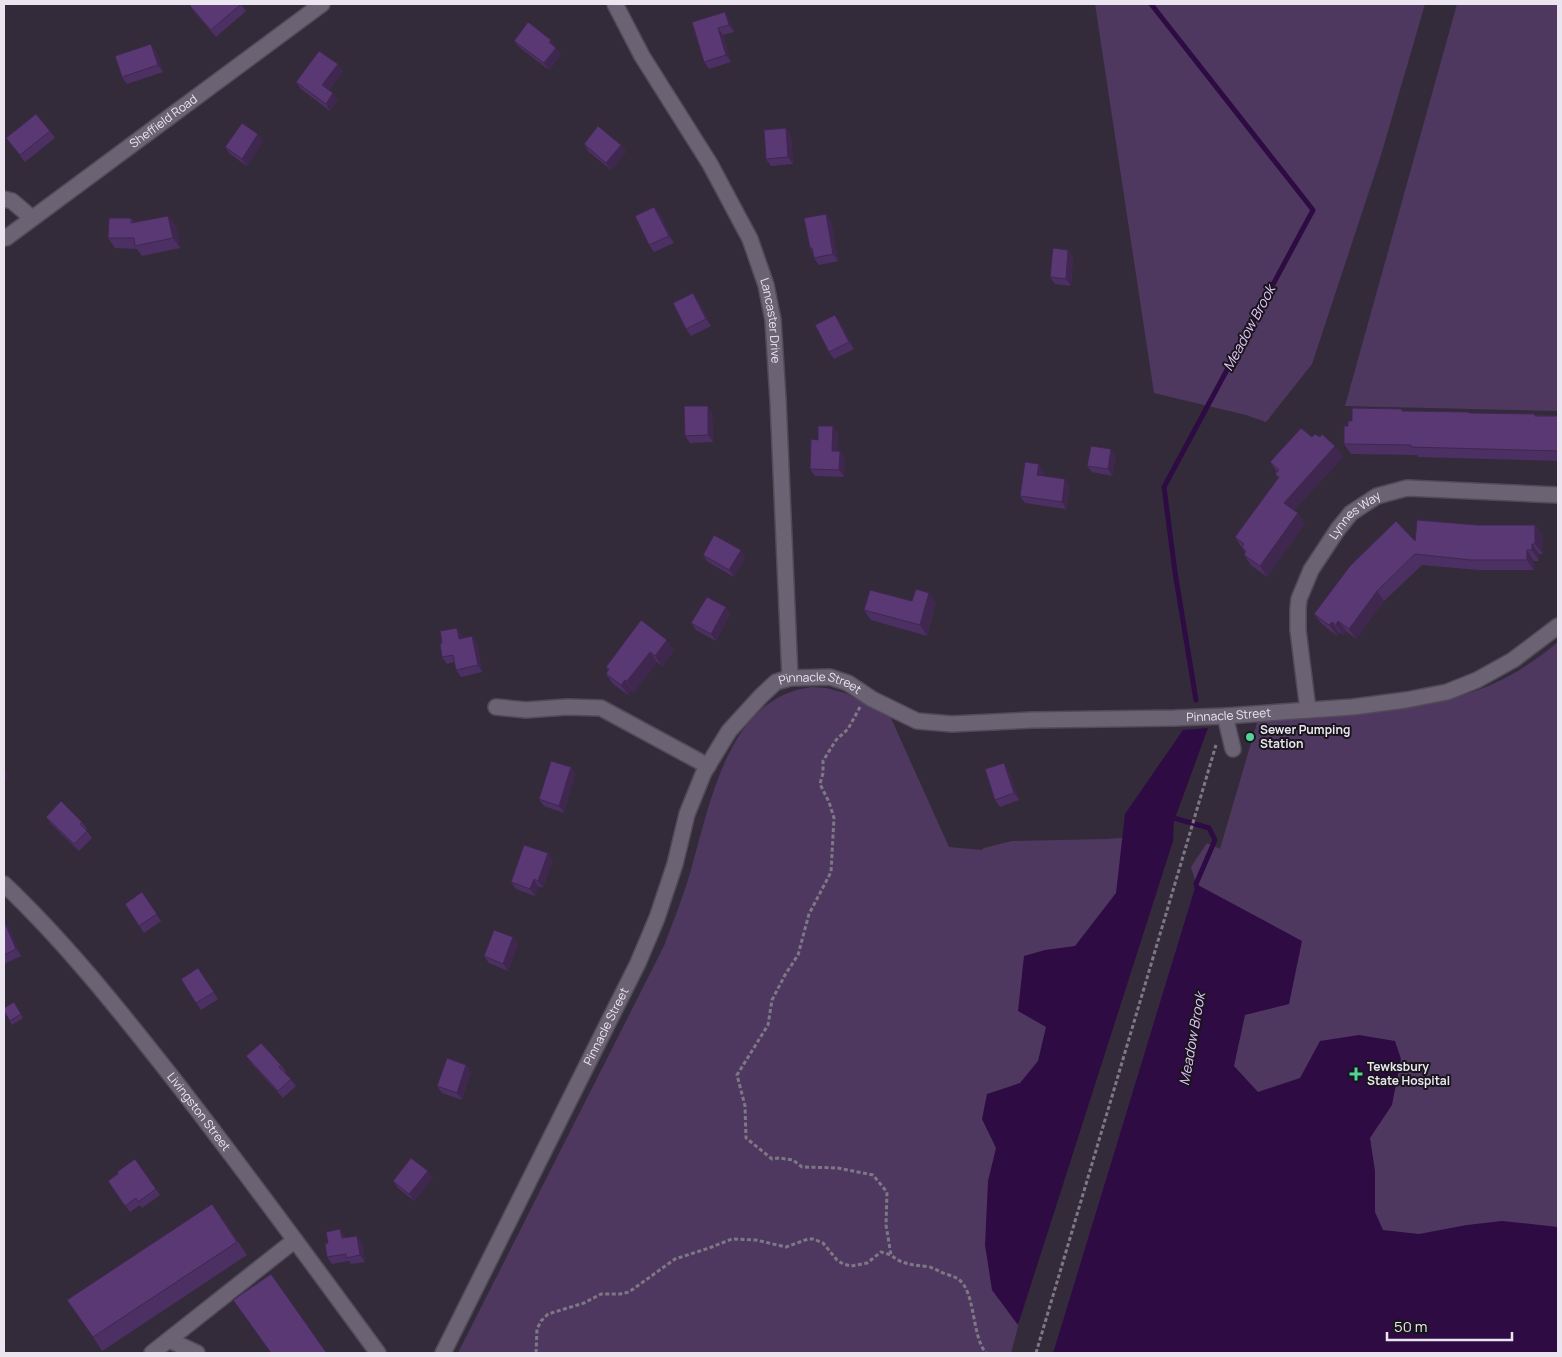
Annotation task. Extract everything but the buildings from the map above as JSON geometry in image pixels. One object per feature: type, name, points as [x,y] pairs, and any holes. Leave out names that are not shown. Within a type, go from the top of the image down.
[{"type":"street","name":"Sheffield Road","points":[[6,238],[322,4]]},
{"type":"street","name":"Lancaster Drive","points":[[615,4],[642,56],[710,164],[750,239],[766,285],[773,320],[790,678]]},
{"type":"street","points":[[4,199],[12,201],[32,218]]},
{"type":"street","name":"Lynnes Way","points":[[1308,710],[1298,630],[1299,599],[1311,570],[1351,513],[1377,496],[1407,488],[1558,495]]},
{"type":"street","name":"Pinnacle Street","points":[[443,1353],[638,963],[657,918],[687,814],[708,766],[730,731],[776,682],[790,678],[830,676],[848,683],[866,696],[917,722],[952,724],[1033,720],[1224,716],[1308,710],[1362,706],[1447,692],[1476,680],[1513,660],[1558,626]]},
{"type":"street","points":[[496,707],[526,710],[567,707],[601,708],[708,766]]},
{"type":"street","points":[[1224,716],[1233,749]]},
{"type":"street","name":"Livingston Street","points":[[4,884],[62,943],[134,1029],[212,1128],[378,1353]]},
{"type":"street","points":[[152,1353],[295,1240]]},
{"type":"street","points":[[169,1340],[197,1353]]},
{"type":"path","points":[[866,696],[848,729],[836,740],[823,761],[823,773],[820,784],[830,802],[834,818],[830,872],[809,914],[798,956],[785,975],[772,1000],[768,1025],[737,1075],[746,1106],[746,1138],[772,1159],[793,1160],[802,1167],[838,1168],[873,1175],[887,1192],[886,1225],[891,1255]]},
{"type":"path","points":[[1036,1353],[1216,744]]},
{"type":"path","points":[[536,1353],[537,1329],[541,1321],[548,1314],[584,1303],[601,1294],[629,1292],[675,1259],[732,1239],[756,1240],[786,1247],[813,1239],[823,1243],[837,1260],[851,1266],[867,1263],[880,1252],[891,1255],[898,1261],[922,1267],[931,1267],[958,1280],[965,1287],[973,1313],[977,1336],[986,1353]]},
{"type":"shaded area","points":[[1095,4],[1425,4],[1381,155],[1312,364],[1266,422],[1246,415],[1154,393]]},
{"type":"shaded area","points":[[1457,4],[1558,4],[1558,411],[1345,406]]},
{"type":"shaded area","name":"Tewksbury State Hospital","points":[[1558,642],[1558,1353],[1053,1353],[1196,884],[1191,867],[1207,843],[1220,849],[1259,716],[1462,695],[1489,686],[1513,674]]},
{"type":"shaded area","points":[[812,687],[826,688],[845,693],[890,716],[949,847],[982,850],[1012,841],[1107,839],[1147,836],[1011,1353],[458,1353],[664,946],[686,886],[716,783],[728,756],[743,731],[761,710],[784,695]]},
{"type":"water","points":[[1208,728],[1174,821],[1173,841],[1018,1325],[992,1290],[985,1245],[988,1181],[996,1148],[982,1119],[987,1094],[1020,1083],[1038,1061],[1046,1027],[1018,1011],[1024,956],[1045,950],[1075,946],[1116,893],[1125,814],[1183,730]]},
{"type":"water","points":[[1196,884],[1302,941],[1289,1004],[1245,1015],[1234,1066],[1258,1092],[1300,1078],[1320,1041],[1359,1035],[1395,1041],[1401,1059],[1392,1105],[1370,1138],[1375,1171],[1375,1212],[1383,1230],[1419,1234],[1502,1221],[1558,1227],[1558,1353],[1053,1353]]},
{"type":"waterway","name":"Meadow Brook","points":[[1151,4],[1313,210],[1164,487],[1175,572],[1196,700]]},
{"type":"waterway","name":"Meadow Brook","points":[[1170,817],[1209,828],[1215,840],[1196,884],[1197,888]]},
{"type":"place","name":"Sewer Pumping Station","points":[[1250,737]]},
{"type":"place","name":"Tewksbury State Hospital","points":[[1356,1074]]}]
